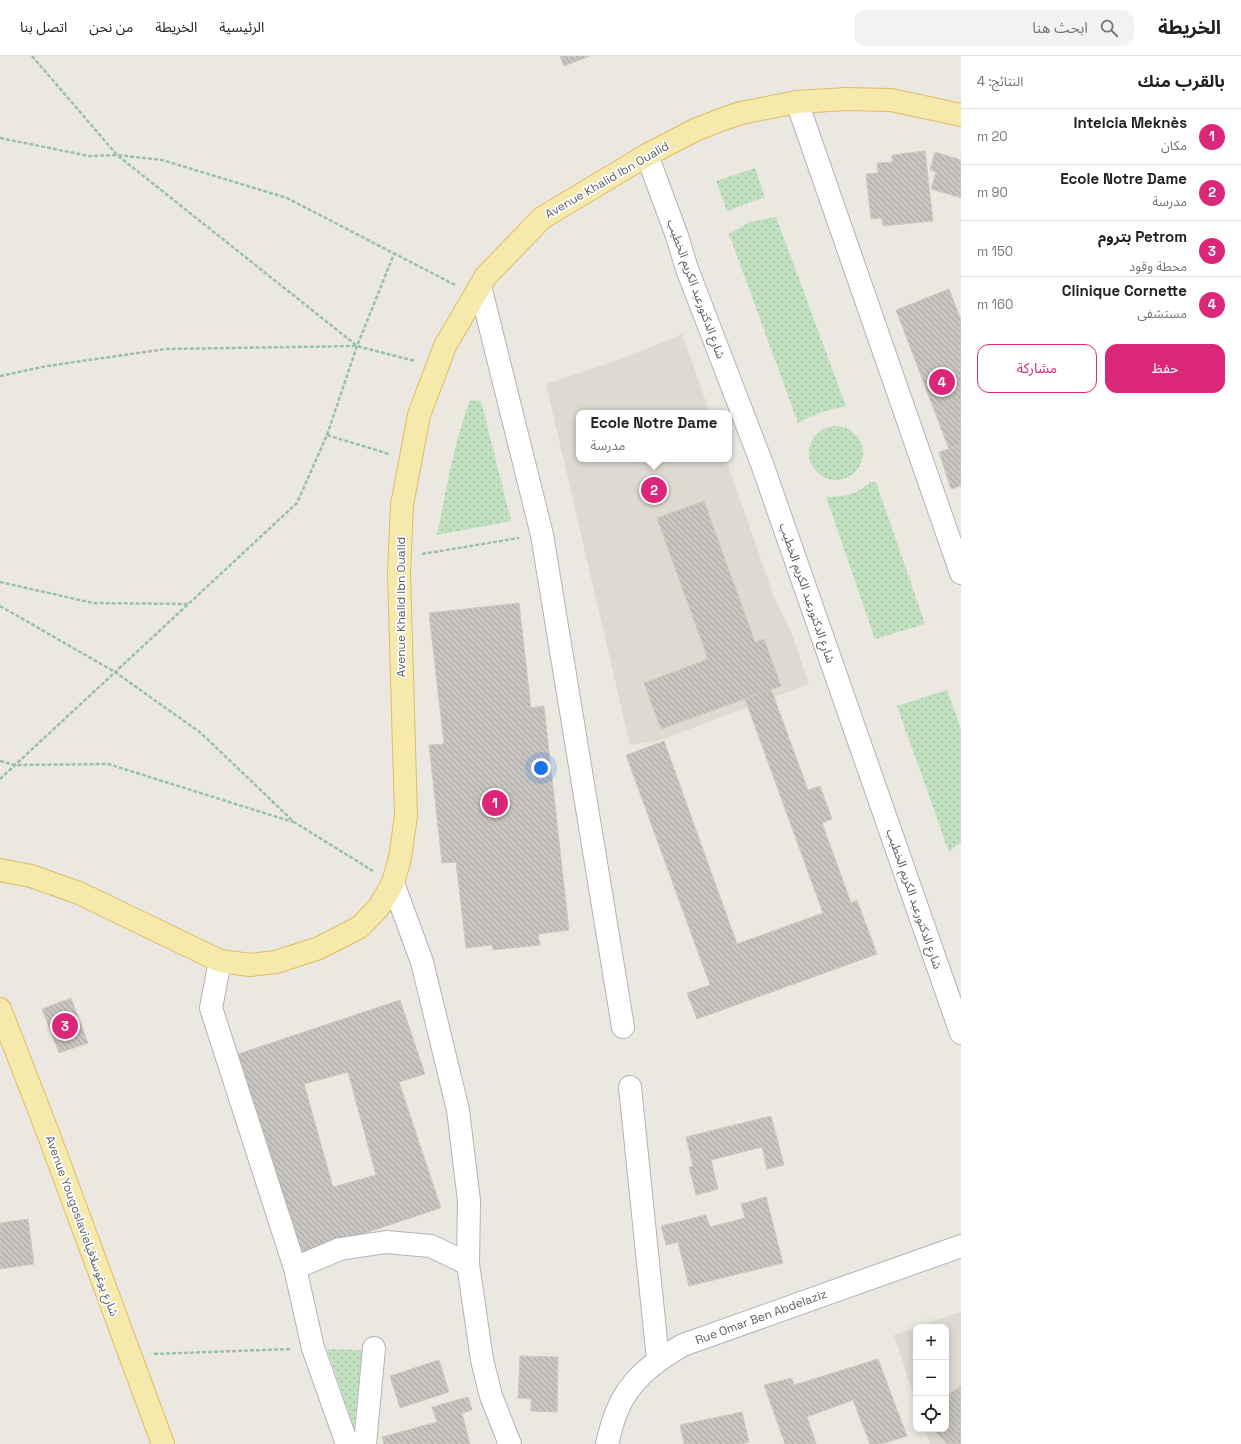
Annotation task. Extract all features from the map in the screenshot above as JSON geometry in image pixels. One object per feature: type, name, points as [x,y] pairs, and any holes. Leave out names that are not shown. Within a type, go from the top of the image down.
[{"type":"main road","name":"Avenue Khalid Ibn Oualid","points":[[0,870],[31,876],[79,893],[220,961],[250,965],[276,962],[319,948],[360,927],[379,907],[393,883],[400,858],[406,816],[401,690],[400,558],[402,504],[419,415],[445,346],[477,290],[490,271],[542,218],[647,155],[695,130],[741,113],[797,102],[846,99],[891,100],[961,115]]},
{"type":"main road","name":"Avenue Yougoslavieشارع يوغوسلافيا","points":[[0,1010],[48,1133],[163,1444]]},
{"type":"street","points":[[797,102],[961,573]]},
{"type":"street","name":"شارع الدكتورعبد الكريم الخطيب","points":[[647,155],[677,236],[687,269],[762,464],[961,1033]]},
{"type":"street","points":[[477,290],[542,534],[623,1027]]},
{"type":"street","points":[[393,883],[422,962],[458,1110],[469,1201],[468,1264],[482,1360],[491,1396],[510,1444]]},
{"type":"street","points":[[220,961],[211,1008],[295,1268],[313,1348],[348,1444]]},
{"type":"street","points":[[630,1087],[658,1360]]},
{"type":"street","points":[[295,1268],[340,1249],[386,1242],[431,1246],[468,1264]]},
{"type":"street","name":"Rue Omar Ben Abdelaziz","points":[[607,1444],[617,1411],[634,1383],[658,1360],[683,1345],[961,1246]]},
{"type":"street","points":[[365,1444],[374,1348]]},
{"type":"path","points":[[32,56],[117,155],[357,346]]},
{"type":"path","points":[[0,138],[89,156],[117,155],[162,160],[287,198],[394,254],[477,290]]},
{"type":"path","points":[[0,779],[297,503],[327,435],[357,346],[394,254]]},
{"type":"path","points":[[0,376],[47,366],[166,349],[357,346],[437,366]]},
{"type":"path","points":[[327,435],[411,460]]},
{"type":"path","points":[[400,558],[542,534]]},
{"type":"path","points":[[0,582],[93,603],[189,604]]},
{"type":"path","points":[[0,606],[115,672],[201,733],[294,822],[393,883]]},
{"type":"path","points":[[0,760],[15,765],[108,764],[294,822]]},
{"type":"path","points":[[130,1354],[313,1348]]},
{"type":"shaded area","points":[[682,334],[709,410],[576,410],[576,462],[727,462],[774,597],[792,634],[809,684],[658,741],[630,745],[546,384],[627,357]]},
{"type":"shaded area","points":[[961,1312],[961,1444],[930,1444],[926,1432],[949,1432],[949,1324],[925,1324]]},
{"type":"shaded area","points":[[913,1328],[913,1393],[894,1335]]},
{"type":"green space","points":[[755,168],[765,197],[727,211],[716,181]]},
{"type":"green space","points":[[776,217],[846,406],[821,412],[798,423],[729,234],[750,222]]},
{"type":"green space","points":[[470,400],[481,401],[511,521],[437,535],[455,450]]},
{"type":"green space","points":[[831,426],[841,426],[851,430],[859,438],[863,448],[863,458],[859,468],[851,476],[841,480],[831,480],[821,476],[813,468],[809,458],[809,448],[813,438],[821,430]]},
{"type":"green space","points":[[870,482],[876,482],[925,624],[875,639],[826,497],[855,493]]},
{"type":"green space","points":[[947,690],[961,729],[961,842],[949,852],[897,706]]},
{"type":"green space","points":[[327,1349],[362,1350],[354,1428]]},
{"type":"building","points":[[560,56],[590,56],[564,66]]},
{"type":"building","points":[[925,151],[933,221],[883,226],[882,218],[871,219],[866,174],[878,173],[877,163],[892,162],[892,155]]},
{"type":"building","points":[[935,152],[961,160],[961,198],[931,189],[936,172],[930,170]]},
{"type":"building","points":[[949,289],[961,320],[961,445],[949,449],[896,310]]},
{"type":"building","points":[[961,445],[961,486],[951,489],[939,452]]},
{"type":"building","points":[[704,501],[755,642],[764,639],[781,686],[661,729],[644,683],[708,659],[657,518]]},
{"type":"building","points":[[519,603],[531,708],[544,706],[569,930],[538,934],[540,945],[493,950],[492,945],[466,948],[456,862],[442,863],[429,745],[444,744],[429,613]]},
{"type":"building","points":[[771,689],[808,790],[820,786],[832,819],[822,823],[851,903],[857,900],[877,954],[697,1019],[687,993],[710,985],[626,755],[664,741],[737,944],[823,913],[745,699]]},
{"type":"building","points":[[71,998],[88,1043],[59,1053],[42,1009]]},
{"type":"building","points":[[400,1000],[425,1074],[399,1082],[441,1208],[298,1255],[232,1056]],"holes":[[[348,1072],[376,1175],[333,1187],[304,1084]]]},
{"type":"building","points":[[771,1116],[784,1165],[767,1169],[762,1147],[711,1160],[718,1189],[696,1195],[689,1167],[693,1166],[686,1137]]},
{"type":"building","points":[[766,1197],[783,1263],[689,1286],[678,1242],[666,1245],[661,1226],[706,1215],[710,1227],[745,1218],[741,1204]]},
{"type":"building","points":[[28,1219],[34,1264],[0,1269],[0,1223]]},
{"type":"building","points":[[520,1356],[558,1357],[557,1412],[531,1411],[531,1399],[518,1398]]},
{"type":"building","points":[[878,1359],[907,1436],[882,1444],[870,1444],[853,1400],[807,1417],[816,1444],[785,1444],[764,1385],[792,1378],[794,1385]]},
{"type":"building","points":[[439,1360],[449,1392],[400,1408],[390,1376]]},
{"type":"building","points":[[961,1386],[961,1444],[947,1444],[936,1432],[949,1432],[949,1394]]},
{"type":"building","points":[[468,1397],[472,1410],[462,1413],[470,1444],[384,1444],[382,1437],[437,1422],[432,1407]]},
{"type":"building","points":[[742,1412],[749,1442],[740,1444],[684,1444],[680,1425]]},
{"type":"place","name":"Clinique Cornette","points":[[942,382]]},
{"type":"place","name":"Ecole Notre Dame","points":[[654,490]]},
{"type":"place","name":"Intelcia Meknès","points":[[495,803]]},
{"type":"place","name":"Petrom بتروم","points":[[65,1026]]}]
